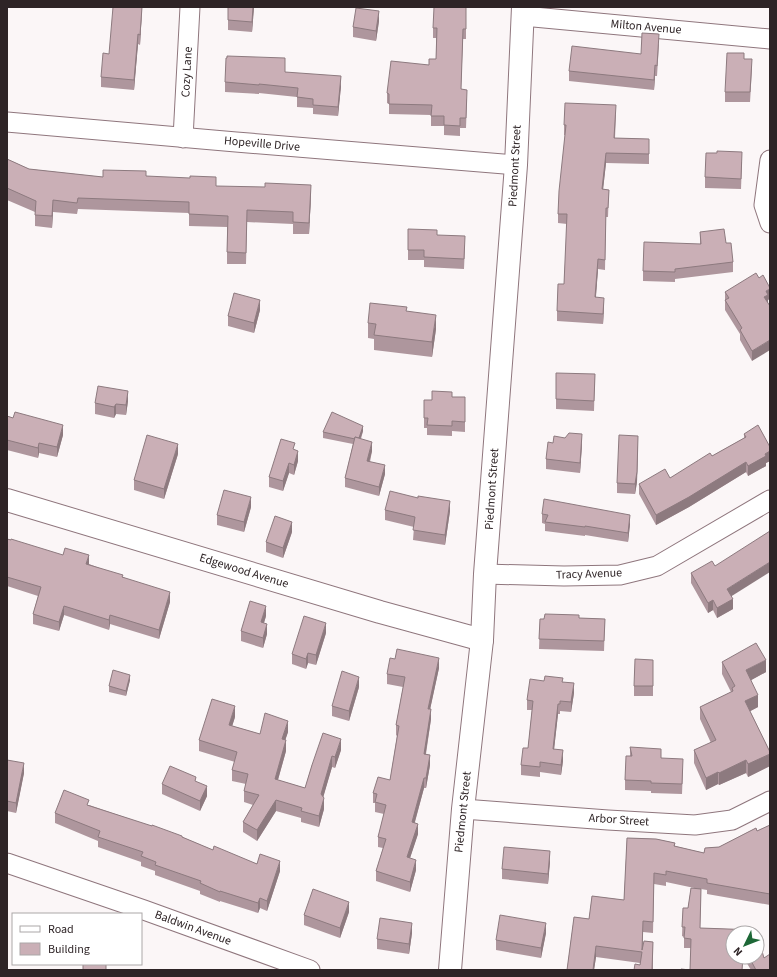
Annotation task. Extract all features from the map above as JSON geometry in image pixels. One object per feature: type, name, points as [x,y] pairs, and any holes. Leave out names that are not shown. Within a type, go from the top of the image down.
[{"type":"street","name":"Cozy Lane","points":[[183,138],[190,7]]},
{"type":"street","name":"Milton Avenue","points":[[523,11],[770,39]]},
{"type":"street","name":"Piedmont Street","points":[[450,970],[463,809],[482,640],[485,574],[516,165],[523,11]]},
{"type":"street","name":"Hopeville Drive","points":[[7,122],[516,165]]},
{"type":"street","points":[[770,160],[764,205],[770,223]]},
{"type":"street","name":"Edgewood Avenue","points":[[7,500],[380,612],[482,640]]},
{"type":"street","name":"Tracy Avenue","points":[[485,574],[564,576],[620,575],[657,566],[770,500]]},
{"type":"street","name":"Arbor Street","points":[[463,809],[696,825],[732,820],[770,801]]},
{"type":"street","name":"Baldwin Avenue","points":[[7,863],[144,910],[310,970]]},
{"type":"building","points":[[113,7],[142,7],[134,80],[101,77],[103,53],[109,54]]},
{"type":"building","points":[[228,7],[253,7],[252,22],[228,20]]},
{"type":"building","points":[[434,7],[466,7],[466,29],[463,29],[461,89],[467,90],[466,118],[460,118],[460,126],[444,125],[444,116],[431,116],[432,105],[389,104],[389,94],[387,93],[391,61],[429,65],[429,59],[436,59],[437,28],[433,28]]},
{"type":"building","points":[[356,8],[379,11],[376,31],[353,27]]},
{"type":"building","points":[[642,33],[659,34],[657,66],[655,65],[654,80],[569,71],[572,46],[641,54]]},
{"type":"building","points":[[727,53],[744,53],[744,59],[752,59],[750,92],[725,92]]},
{"type":"building","points":[[227,56],[285,58],[285,72],[341,76],[338,107],[313,105],[313,99],[297,97],[298,88],[225,82]]},
{"type":"building","points":[[565,103],[616,105],[614,138],[649,139],[649,154],[606,153],[602,189],[609,190],[608,208],[606,208],[605,260],[598,259],[595,297],[604,298],[603,314],[557,311],[558,284],[564,284],[567,214],[558,214],[566,125],[564,125]]},
{"type":"building","points":[[717,151],[742,152],[741,179],[705,177],[706,153],[717,153]]},
{"type":"building","points":[[7,159],[29,169],[103,177],[103,170],[146,171],[146,176],[190,178],[190,176],[216,177],[216,186],[265,187],[265,183],[311,185],[309,223],[293,222],[293,212],[247,210],[246,253],[227,252],[228,216],[189,214],[189,202],[78,198],[77,203],[53,200],[52,216],[35,215],[36,201],[7,188]]},
{"type":"building","points":[[408,229],[437,230],[437,235],[465,236],[464,259],[424,257],[424,250],[408,250]]},
{"type":"building","points":[[724,229],[726,243],[731,243],[733,262],[675,269],[675,272],[643,271],[644,242],[701,244],[700,232]]},
{"type":"building","points":[[756,273],[759,278],[763,275],[770,288],[766,291],[768,295],[764,297],[770,306],[770,340],[752,351],[740,330],[742,328],[725,300],[729,298],[725,292]]},
{"type":"building","points":[[234,293],[260,300],[254,323],[228,316]]},
{"type":"building","points":[[370,303],[407,307],[406,311],[436,315],[432,342],[374,335],[376,324],[368,323]]},
{"type":"building","points":[[556,373],[595,374],[594,401],[556,399]]},
{"type":"building","points":[[98,386],[128,391],[126,405],[116,404],[114,407],[95,403]]},
{"type":"building","points":[[432,391],[452,392],[452,397],[465,397],[465,422],[452,421],[452,426],[427,425],[428,418],[424,418],[424,400],[432,400]]},
{"type":"building","points":[[15,412],[63,425],[57,447],[39,443],[38,448],[7,440],[7,416],[13,418]]},
{"type":"building","points":[[332,412],[363,426],[359,438],[355,437],[355,439],[323,432]]},
{"type":"building","points":[[758,425],[770,447],[770,451],[765,454],[766,456],[748,466],[746,462],[689,497],[656,515],[639,484],[665,469],[670,478],[710,453],[712,456],[746,437],[744,434]]},
{"type":"building","points":[[569,433],[582,434],[580,463],[546,459],[548,442],[553,443],[554,436],[565,438]]},
{"type":"building","points":[[147,435],[178,444],[164,489],[134,480]]},
{"type":"building","points":[[619,435],[638,436],[637,472],[635,484],[617,483]]},
{"type":"building","points":[[355,437],[372,442],[367,461],[385,465],[379,487],[345,478]]},
{"type":"building","points":[[281,439],[295,443],[293,449],[298,451],[294,465],[289,463],[283,481],[269,477]]},
{"type":"building","points":[[224,490],[251,497],[244,522],[217,515]]},
{"type":"building","points":[[390,491],[418,498],[418,496],[450,501],[445,535],[413,530],[415,517],[385,510]]},
{"type":"building","points":[[544,499],[630,515],[628,533],[585,526],[545,522],[548,515],[542,514]]},
{"type":"building","points":[[275,516],[292,522],[283,548],[266,542]]},
{"type":"building","points":[[770,531],[770,562],[727,589],[733,599],[717,608],[713,600],[708,603],[691,573],[712,561],[715,566]]},
{"type":"building","points":[[7,539],[63,555],[65,548],[89,555],[86,564],[123,575],[122,577],[170,592],[159,630],[110,615],[109,620],[64,606],[59,622],[33,614],[41,587],[7,577]]},
{"type":"building","points":[[250,601],[266,606],[261,622],[267,624],[263,638],[241,631]]},
{"type":"building","points":[[545,614],[579,615],[579,618],[605,619],[604,641],[539,639],[540,619],[544,619]]},
{"type":"building","points":[[304,616],[326,623],[316,655],[308,653],[306,659],[292,654]]},
{"type":"building","points":[[756,643],[766,660],[746,670],[758,695],[745,701],[770,754],[748,764],[746,760],[706,778],[694,750],[716,740],[700,707],[733,691],[732,688],[735,686],[722,662]]},
{"type":"building","points":[[397,649],[439,658],[428,709],[431,709],[424,754],[430,755],[426,778],[424,778],[412,822],[418,824],[407,857],[416,860],[410,882],[376,871],[386,839],[378,837],[386,805],[375,802],[377,794],[373,793],[378,777],[390,780],[399,726],[396,725],[405,677],[387,674],[390,658],[395,659]]},
{"type":"building","points":[[635,659],[653,660],[653,686],[634,686]]},
{"type":"building","points":[[113,670],[130,675],[126,691],[109,686]]},
{"type":"building","points":[[342,671],[359,677],[349,711],[332,706]]},
{"type":"building","points":[[545,676],[563,678],[562,682],[574,683],[571,702],[560,701],[560,704],[558,704],[553,749],[563,750],[561,765],[540,762],[540,767],[521,765],[523,748],[528,748],[533,701],[527,700],[530,679],[544,681]]},
{"type":"building","points":[[212,699],[235,706],[229,725],[260,734],[265,713],[288,721],[282,739],[286,740],[275,779],[305,788],[323,733],[341,739],[335,757],[332,756],[321,794],[324,798],[319,816],[301,811],[302,808],[276,800],[257,830],[243,822],[259,795],[244,791],[248,774],[232,770],[237,752],[199,740]]},
{"type":"building","points":[[630,747],[661,749],[661,758],[683,759],[682,784],[625,780],[626,756],[632,756]]},
{"type":"building","points":[[7,760],[24,763],[16,803],[7,801]]},
{"type":"building","points":[[170,766],[196,777],[195,781],[207,786],[200,801],[162,784]]},
{"type":"building","points":[[64,790],[89,800],[87,805],[152,825],[213,850],[214,846],[257,864],[260,854],[280,861],[267,901],[260,898],[258,903],[220,892],[200,883],[201,881],[155,865],[156,862],[141,856],[143,852],[98,837],[100,831],[55,813]]},
{"type":"building","points":[[770,825],[770,894],[707,883],[707,879],[666,871],[666,875],[654,873],[653,922],[643,921],[642,950],[644,941],[653,942],[652,970],[634,970],[635,964],[640,965],[642,952],[596,946],[593,970],[567,970],[574,917],[589,919],[592,896],[624,900],[627,838],[656,839],[675,843],[674,846],[704,853],[705,848],[719,847],[756,828],[757,831]]},
{"type":"building","points":[[504,847],[550,851],[548,874],[502,869]]},
{"type":"building","points":[[691,888],[701,889],[700,928],[725,929],[725,965],[742,965],[742,970],[690,970],[691,939],[684,938],[685,927],[682,927],[683,908],[688,908]]},
{"type":"building","points":[[313,889],[349,902],[340,928],[304,915]]},
{"type":"building","points":[[500,915],[546,923],[541,948],[496,940]]},
{"type":"building","points":[[380,918],[412,923],[409,944],[377,939]]},
{"type":"building","points":[[770,954],[770,970],[756,970],[753,965],[765,965],[765,957]]},
{"type":"building","points":[[83,965],[106,965],[106,970],[83,970]]}]
